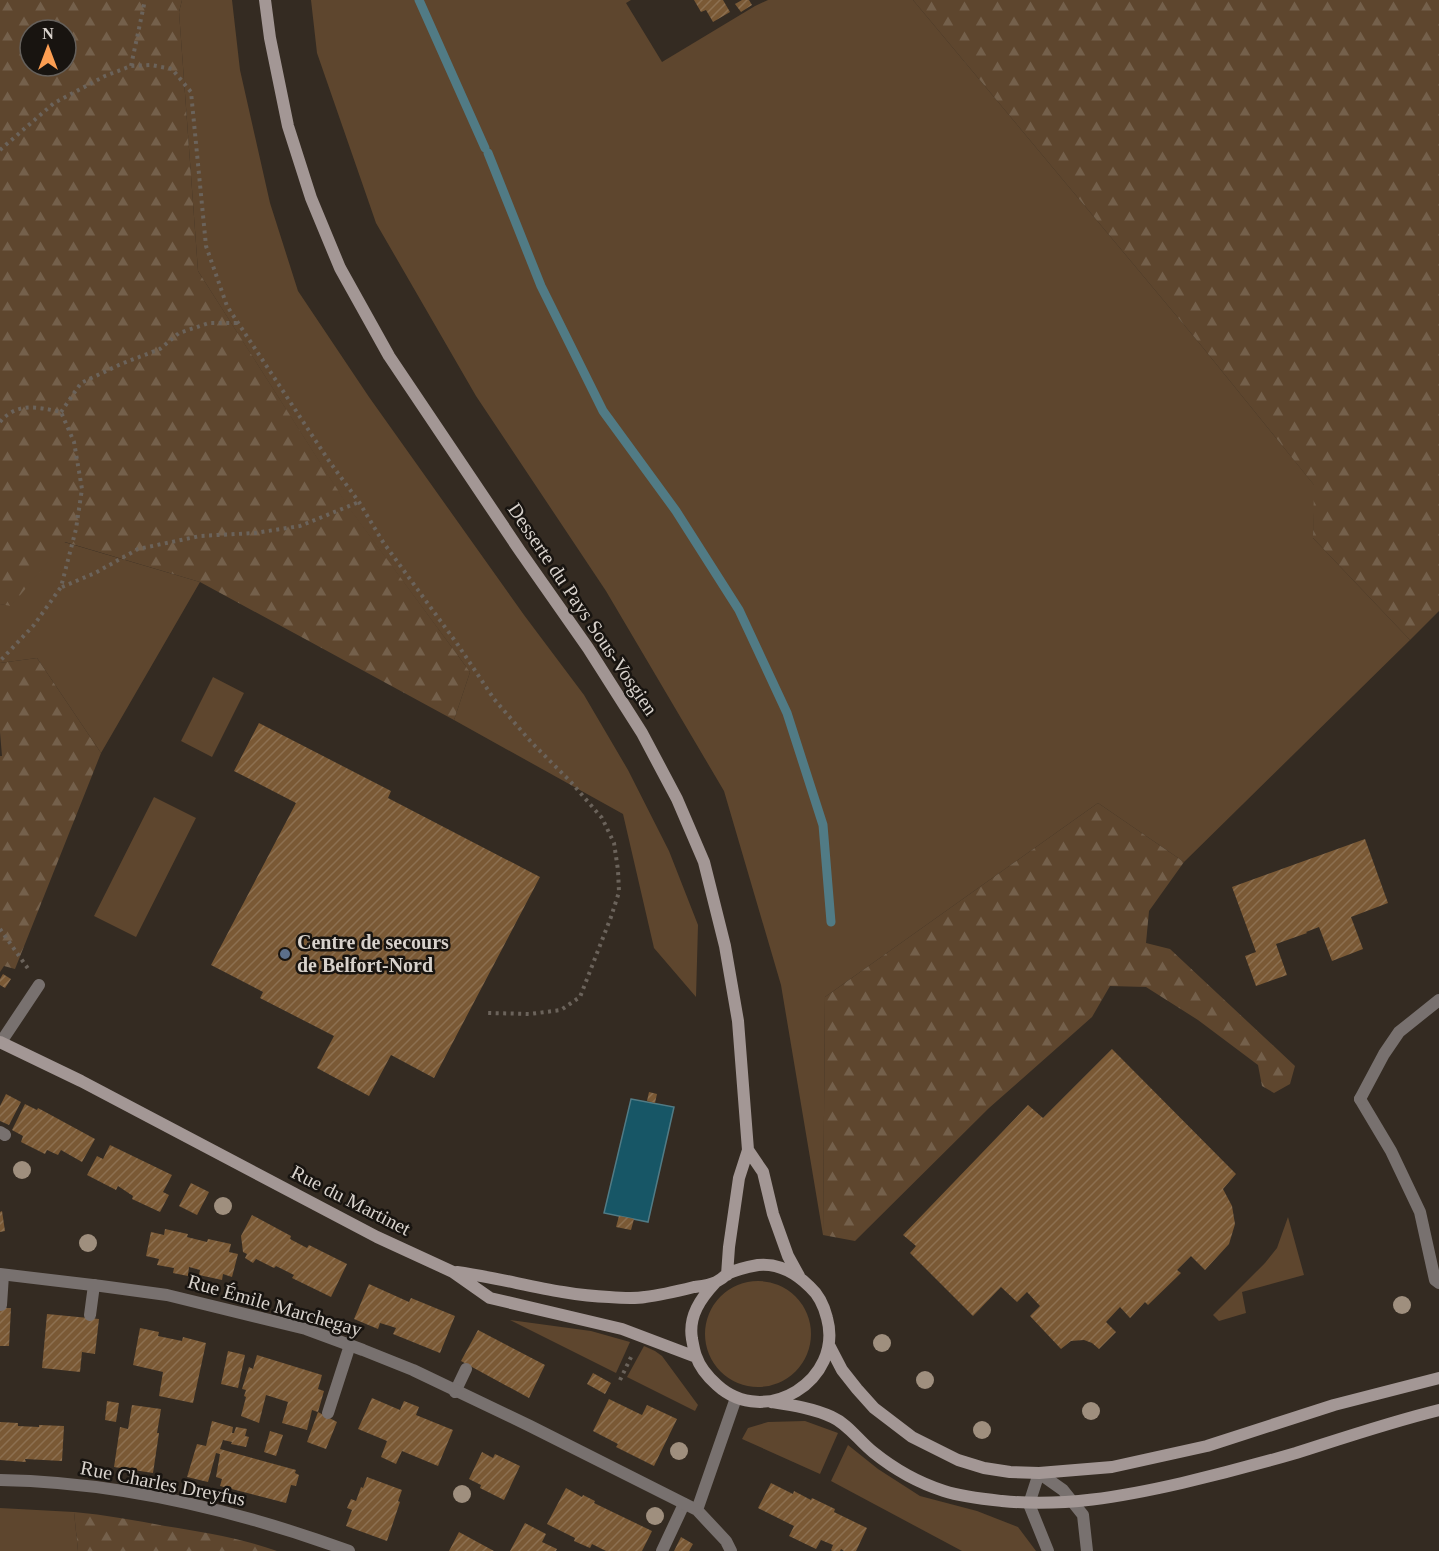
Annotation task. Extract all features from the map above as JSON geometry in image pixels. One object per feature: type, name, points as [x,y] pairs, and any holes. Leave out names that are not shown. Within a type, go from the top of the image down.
[{"type":"main road","name":"Desserte du Pays Sous-Vosgien","points":[[265,0],[270,38],[288,126],[312,198],[340,268],[389,356],[588,648],[642,733],[677,799],[704,862],[725,945],[738,1021],[748,1150],[739,1178],[727,1275]]},
{"type":"main road","name":"Rue du Martinet","points":[[0,1042],[81,1081],[377,1237],[453,1272],[490,1298],[622,1329],[696,1357]]},
{"type":"main road","points":[[748,1150],[763,1172],[773,1214],[798,1276]]},
{"type":"main road","points":[[771,1402],[791,1396],[809,1383],[822,1366],[829,1346],[830,1326],[824,1306],[814,1289],[798,1276],[780,1268],[760,1265],[739,1269],[727,1275],[704,1295],[695,1310],[691,1333],[696,1357],[707,1376],[722,1390],[736,1398],[801,1406],[833,1417],[872,1452],[909,1477],[945,1491],[976,1499],[1029,1504],[1098,1500],[1228,1472],[1439,1410]]},
{"type":"main road","points":[[453,1272],[493,1277],[558,1292],[598,1297],[644,1298],[716,1283]]},
{"type":"main road","points":[[829,1346],[842,1370],[874,1408],[912,1437],[958,1460],[984,1468],[1010,1472],[1039,1473],[1112,1467],[1207,1446],[1334,1406],[1439,1378]]},
{"type":"street","points":[[0,1042],[39,985]]},
{"type":"street","points":[[1439,1000],[1399,1032],[1384,1054],[1360,1099],[1391,1151],[1420,1212],[1435,1280],[1439,1283]]},
{"type":"street","points":[[1,1275],[1,1305]]},
{"type":"street","name":"Rue Émile Marchegay","points":[[1,1275],[167,1295],[306,1329],[413,1370],[684,1504]]},
{"type":"street","points":[[90,1315],[94,1285]]},
{"type":"street","points":[[328,1413],[350,1345]]},
{"type":"street","points":[[455,1392],[466,1369]]},
{"type":"street","points":[[697,1510],[736,1398]]},
{"type":"street","points":[[1047,1551],[1029,1504],[1039,1473],[1063,1490],[1083,1515],[1088,1551]]},
{"type":"street","name":"Rue Charles Dreyfus","points":[[0,1480],[128,1491],[256,1521],[349,1551]]},
{"type":"street","points":[[1083,1515],[1098,1500]]},
{"type":"street","points":[[662,1551],[684,1504],[697,1510],[726,1541],[731,1551]]},
{"type":"path","points":[[131,66],[145,0]]},
{"type":"path","points":[[0,150],[54,103],[105,76],[131,66],[151,65],[172,69],[191,92],[206,246],[227,306],[329,461],[359,502],[383,542],[494,699],[602,818],[614,843],[619,892],[580,997],[561,1010],[530,1014],[488,1013]]},
{"type":"path","points":[[61,412],[81,383],[160,349],[179,333],[209,323],[238,323]]},
{"type":"path","points":[[0,422],[9,412],[35,406],[61,412]]},
{"type":"path","points":[[0,661],[34,625],[61,587],[76,529],[82,489],[74,442],[61,412]]},
{"type":"path","points":[[61,587],[95,573],[138,549],[200,536],[255,533],[300,526],[359,502]]},
{"type":"path","points":[[0,929],[39,985]]},
{"type":"path","points":[[620,1380],[636,1347]]},
{"type":"green space","points":[[0,0],[182,0],[179,12],[198,271],[348,506],[470,672],[454,720],[200,582],[65,542],[11,606],[0,604]]},
{"type":"green space","points":[[182,0],[232,0],[240,70],[270,203],[298,291],[369,397],[524,615],[584,695],[628,770],[669,851],[698,925],[696,997],[654,948],[623,814],[454,720],[470,672],[348,507],[198,271],[179,12]]},
{"type":"green space","points":[[311,0],[631,0],[626,3],[662,62],[768,0],[913,0],[1200,344],[1315,486],[1313,538],[1410,640],[1184,862],[1098,803],[825,997],[823,1235],[781,985],[724,791],[606,591],[476,396],[376,223],[317,53]]},
{"type":"green space","points":[[913,0],[1439,0],[1439,611],[1410,640],[1313,538],[1314,485],[1200,344]]},
{"type":"green space","points":[[64,542],[200,582],[101,753],[37,658],[0,663],[0,604],[11,605]]},
{"type":"green space","points":[[37,658],[101,753],[15,969],[4,966],[0,972],[0,756],[2,756],[0,663]]},
{"type":"green space","points":[[213,677],[244,693],[212,757],[181,741]]},
{"type":"green space","points":[[154,797],[196,818],[136,937],[94,916]]},
{"type":"green space","points":[[1098,803],[1184,862],[1149,911],[1146,943],[1170,949],[1295,1066],[1290,1084],[1274,1093],[1262,1086],[1258,1065],[1198,1020],[1146,987],[1110,986],[1092,1017],[989,1108],[855,1241],[823,1235],[825,997]]},
{"type":"green space","points":[[1288,1217],[1304,1275],[1242,1292],[1246,1313],[1219,1321],[1213,1315],[1277,1248]]},
{"type":"green space","points":[[758,1281],[778,1285],[795,1297],[807,1314],[811,1334],[807,1354],[795,1371],[778,1383],[758,1387],[738,1383],[721,1371],[709,1354],[705,1334],[709,1314],[721,1297],[738,1285]]},
{"type":"green space","points":[[510,1320],[591,1331],[630,1342],[616,1373]]},
{"type":"green space","points":[[644,1346],[662,1356],[698,1405],[695,1411],[627,1377]]},
{"type":"green space","points":[[805,1421],[838,1433],[820,1474],[742,1439],[748,1428],[768,1422]]},
{"type":"green space","points":[[848,1445],[878,1469],[920,1496],[977,1511],[1018,1527],[1036,1551],[962,1551],[831,1481]]},
{"type":"green space","points":[[0,1508],[74,1512],[78,1551],[0,1551]]},
{"type":"green space","points":[[74,1512],[208,1533],[250,1542],[277,1551],[78,1551]]},
{"type":"water","points":[[631,1099],[674,1107],[648,1222],[604,1213]]},
{"type":"building","points":[[694,0],[723,0],[730,12],[713,22],[706,10],[701,12]]},
{"type":"building","points":[[742,0],[749,0],[752,5],[741,12],[735,4]]},
{"type":"building","points":[[259,723],[391,791],[388,798],[540,877],[434,1078],[391,1055],[369,1096],[317,1068],[334,1036],[260,998],[263,992],[211,965],[296,803],[234,771]]},
{"type":"building","points":[[1365,839],[1388,903],[1351,917],[1363,949],[1332,961],[1319,927],[1276,944],[1287,975],[1256,986],[1245,956],[1256,952],[1232,887]]},
{"type":"building","points":[[3,974],[11,979],[5,988],[0,985]]},
{"type":"building","points":[[1112,1049],[1236,1174],[1223,1189],[1232,1206],[1235,1224],[1229,1244],[1205,1270],[1191,1256],[1177,1270],[1181,1273],[1148,1305],[1145,1302],[1130,1318],[1120,1307],[1106,1322],[1116,1332],[1099,1349],[1084,1340],[1071,1341],[1061,1349],[1030,1316],[1040,1306],[1027,1292],[1017,1302],[1001,1287],[973,1316],[910,1253],[916,1246],[903,1235],[1028,1105],[1043,1118]]},
{"type":"building","points":[[649,1092],[657,1094],[655,1103],[647,1101]]},
{"type":"building","points":[[6,1094],[21,1102],[9,1125],[0,1121],[0,1106]]},
{"type":"building","points":[[25,1104],[37,1110],[38,1108],[95,1139],[82,1162],[61,1150],[58,1155],[47,1150],[45,1154],[21,1142],[23,1136],[12,1130]]},
{"type":"building","points":[[110,1145],[172,1175],[163,1192],[169,1195],[160,1212],[132,1199],[133,1196],[118,1186],[116,1190],[87,1175],[97,1156],[103,1159]]},
{"type":"building","points":[[191,1183],[209,1192],[197,1215],[179,1206]]},
{"type":"building","points":[[2,1211],[5,1231],[0,1232],[0,1212]]},
{"type":"building","points":[[252,1215],[291,1236],[290,1239],[307,1248],[309,1245],[347,1264],[331,1297],[292,1278],[294,1275],[276,1266],[274,1268],[256,1259],[253,1263],[245,1258],[247,1254],[243,1252],[241,1236]]},
{"type":"building","points":[[619,1216],[634,1219],[631,1230],[616,1227]]},
{"type":"building","points":[[165,1229],[188,1234],[187,1237],[207,1242],[208,1239],[231,1244],[229,1252],[238,1254],[232,1277],[223,1274],[222,1280],[199,1275],[200,1270],[189,1267],[188,1276],[173,1273],[174,1268],[157,1265],[159,1259],[146,1256],[151,1232],[164,1235]]},
{"type":"building","points":[[369,1284],[409,1302],[411,1298],[455,1316],[440,1353],[393,1334],[396,1328],[380,1323],[378,1329],[354,1319]]},
{"type":"building","points":[[0,1308],[11,1308],[9,1346],[0,1346]]},
{"type":"building","points":[[47,1314],[99,1319],[95,1354],[82,1352],[80,1372],[42,1368]]},
{"type":"building","points":[[140,1328],[159,1332],[158,1336],[182,1341],[183,1337],[206,1343],[193,1403],[159,1396],[163,1372],[133,1365]]},
{"type":"building","points":[[478,1330],[545,1365],[529,1398],[461,1361]]},
{"type":"building","points":[[228,1351],[245,1355],[238,1388],[221,1384]]},
{"type":"building","points":[[257,1355],[322,1375],[318,1389],[324,1391],[318,1412],[312,1410],[307,1430],[282,1423],[288,1402],[266,1395],[259,1423],[241,1416],[246,1397],[244,1396],[246,1390],[242,1389],[249,1367],[253,1369]]},
{"type":"building","points":[[593,1373],[611,1383],[605,1394],[587,1384]]},
{"type":"building","points":[[372,1398],[400,1410],[404,1401],[419,1407],[416,1415],[453,1430],[438,1466],[402,1451],[396,1464],[381,1457],[387,1441],[358,1429]]},
{"type":"building","points":[[609,1399],[642,1415],[647,1405],[677,1419],[654,1466],[616,1447],[618,1444],[593,1431]]},
{"type":"building","points":[[107,1401],[119,1403],[116,1422],[105,1420]]},
{"type":"building","points":[[132,1405],[161,1409],[153,1473],[114,1467],[120,1427],[128,1429]]},
{"type":"building","points":[[318,1412],[337,1422],[326,1449],[307,1442]]},
{"type":"building","points":[[212,1421],[233,1427],[232,1433],[236,1427],[247,1429],[245,1436],[249,1437],[246,1447],[223,1440],[220,1449],[296,1470],[295,1473],[299,1475],[296,1486],[291,1485],[286,1503],[220,1486],[222,1479],[216,1477],[220,1454],[216,1453],[208,1482],[187,1477],[197,1444],[206,1446]]},
{"type":"building","points":[[0,1422],[18,1423],[18,1426],[64,1426],[62,1461],[0,1460]]},
{"type":"building","points":[[270,1431],[283,1435],[276,1456],[264,1452]]},
{"type":"building","points":[[482,1452],[493,1458],[495,1454],[520,1466],[504,1500],[480,1488],[481,1485],[469,1479]]},
{"type":"building","points":[[367,1477],[402,1490],[387,1541],[346,1526],[352,1510],[347,1508],[351,1499],[356,1501]]},
{"type":"building","points":[[771,1483],[793,1494],[794,1491],[811,1500],[812,1498],[867,1528],[856,1551],[841,1549],[832,1551],[833,1545],[821,1540],[816,1549],[789,1536],[794,1526],[758,1508]]},
{"type":"building","points":[[566,1488],[652,1531],[642,1551],[606,1551],[592,1544],[590,1548],[547,1524]]},
{"type":"building","points":[[525,1523],[546,1534],[542,1542],[557,1549],[556,1551],[510,1551]]},
{"type":"building","points":[[459,1532],[494,1551],[449,1551]]},
{"type":"building","points":[[681,1537],[693,1544],[689,1551],[674,1551]]},
{"type":"waterway","points":[[419,0],[485,148]]},
{"type":"waterway","points":[[488,153],[541,286],[603,411],[676,511],[739,610],[787,713],[823,825],[831,922]]},
{"type":"place","name":"Centre de secours de Belfort-Nord","points":[[285,954]]}]
